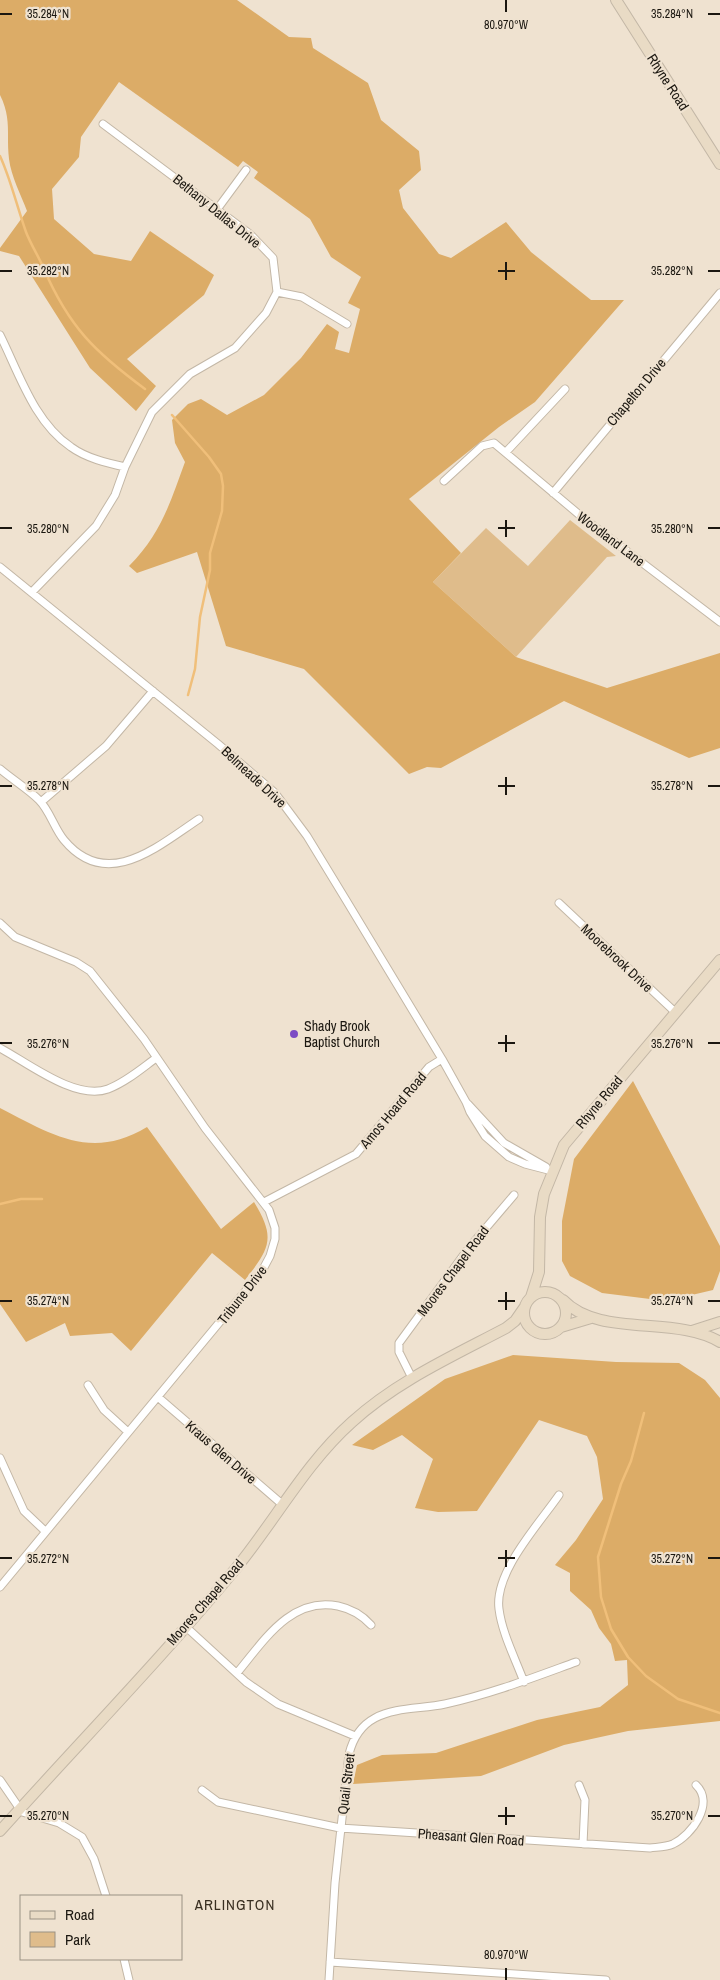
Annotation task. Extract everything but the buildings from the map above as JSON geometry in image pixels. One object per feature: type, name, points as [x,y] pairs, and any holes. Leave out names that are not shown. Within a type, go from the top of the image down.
[{"type":"main road","name":"Rhyne Road","points":[[616,0],[720,164]]},
{"type":"main road","name":"Rhyne Road","points":[[531,1296],[539,1272],[540,1217],[544,1194],[564,1145],[720,960]]},
{"type":"main road","points":[[539,1272],[543,1283],[575,1312],[592,1318],[692,1331],[720,1342]]},
{"type":"main road","points":[[535,1332],[526,1322],[524,1308],[531,1296],[544,1291],[560,1298],[567,1314],[562,1327]]},
{"type":"main road","name":"Moores Chapel Road","points":[[0,1831],[237,1567],[304,1475],[350,1423],[376,1402],[412,1378],[506,1328],[515,1321],[524,1308]]},
{"type":"main road","points":[[506,1328],[549,1334],[562,1327],[592,1318]]},
{"type":"main road","points":[[692,1331],[720,1322]]},
{"type":"main road","points":[[720,1327],[720,1336]]},
{"type":"street","name":"Bethany Dallas Drive","points":[[103,124],[218,208],[250,234],[273,258],[278,292]]},
{"type":"street","points":[[218,208],[246,170]]},
{"type":"street","points":[[32,592],[96,526],[116,495],[125,467],[152,412],[190,374],[235,348],[266,314],[278,292],[302,297],[347,324]]},
{"type":"street","name":"Chapelton Drive","points":[[553,493],[720,293]]},
{"type":"street","points":[[0,335],[39,414],[58,436],[71,448],[125,467]]},
{"type":"street","points":[[506,452],[565,389]]},
{"type":"street","name":"Woodland Lane","points":[[444,481],[486,444],[494,443],[553,493],[720,622]]},
{"type":"street","name":"Belmeade Drive","points":[[0,566],[266,784],[291,813],[442,1059],[475,1120],[498,1149],[525,1164],[552,1171]]},
{"type":"street","points":[[41,802],[106,746],[153,691]]},
{"type":"street","points":[[0,769],[41,802],[64,840],[74,850],[92,860],[115,864],[129,862],[144,855],[198,819]]},
{"type":"street","name":"Moorebrook Drive","points":[[559,903],[675,1012]]},
{"type":"street","name":"Tribune Drive","points":[[0,924],[15,937],[76,962],[90,970],[144,1039],[156,1058],[167,1069],[205,1128],[264,1202],[275,1228],[274,1248],[268,1262],[159,1398],[128,1432],[0,1586]]},
{"type":"street","points":[[0,1048],[69,1087],[93,1092],[107,1090],[124,1082],[156,1058]]},
{"type":"street","name":"Amos Hoard Road","points":[[264,1202],[356,1154],[429,1068],[442,1059]]},
{"type":"street","name":"Moores Chapel Road","points":[[412,1378],[399,1352],[399,1343],[468,1249],[514,1195]]},
{"type":"street","points":[[88,1385],[104,1410],[128,1432]]},
{"type":"street","name":"Kraus Glen Drive","points":[[159,1398],[283,1505]]},
{"type":"street","points":[[0,1458],[24,1511],[45,1532]]},
{"type":"street","points":[[524,1682],[501,1618],[498,1598],[500,1587],[511,1563],[559,1495]]},
{"type":"street","points":[[237,1673],[282,1622],[306,1607],[319,1604],[344,1607],[356,1612],[371,1625]]},
{"type":"street","points":[[185,1626],[237,1673],[278,1704],[355,1736]]},
{"type":"street","name":"Quail Street","points":[[329,1980],[340,1828],[349,1754],[355,1736],[368,1722],[388,1713],[446,1704],[495,1692],[576,1662]]},
{"type":"street","points":[[0,1780],[20,1810],[26,1814],[73,1830],[82,1837],[94,1859],[106,1895]]},
{"type":"street","points":[[579,1785],[585,1800],[583,1844]]},
{"type":"street","name":"Pheasant Glen Road","points":[[202,1790],[218,1802],[340,1828],[650,1848],[674,1844],[691,1830],[701,1813],[703,1797],[701,1789],[696,1785]]},
{"type":"street","points":[[124,1960],[129,1980]]},
{"type":"street","points":[[330,1962],[606,1980]]},
{"type":"green space","points":[[570,520],[616,556],[607,557],[516,657],[433,582],[486,528],[528,566]]},
{"type":"shaded area","points":[[0,0],[237,0],[289,37],[311,38],[313,48],[368,83],[381,120],[419,151],[421,170],[399,190],[403,208],[439,254],[451,258],[506,222],[531,252],[591,300],[624,300],[535,402],[499,427],[409,499],[461,553],[433,582],[516,657],[607,688],[720,653],[720,748],[689,758],[564,701],[441,768],[427,767],[409,774],[304,669],[226,646],[197,552],[137,573],[129,566],[157,530],[185,462],[175,443],[172,420],[188,404],[201,399],[227,415],[264,395],[301,358],[327,324],[339,332],[335,349],[349,353],[360,309],[348,303],[361,277],[331,257],[310,219],[254,178],[258,172],[243,161],[238,167],[119,82],[81,137],[79,157],[52,189],[54,219],[94,254],[131,261],[150,231],[214,275],[204,295],[127,359],[156,386],[136,411],[90,368],[19,256],[0,251],[0,248],[27,211],[10,165],[6,112],[0,95]]},
{"type":"shaded area","points":[[633,1081],[720,1246],[720,1271],[713,1290],[666,1301],[602,1293],[570,1276],[562,1261],[562,1221],[574,1159]]},
{"type":"shaded area","points":[[0,1108],[54,1134],[89,1143],[108,1142],[127,1137],[147,1127],[221,1229],[254,1202],[265,1225],[267,1242],[265,1251],[245,1280],[212,1253],[131,1351],[112,1333],[70,1336],[65,1323],[26,1342],[0,1304]]},
{"type":"shaded area","points":[[513,1355],[616,1362],[679,1363],[705,1380],[720,1398],[720,1721],[628,1731],[564,1745],[481,1776],[353,1784],[357,1765],[382,1755],[436,1753],[537,1720],[600,1707],[628,1685],[627,1660],[615,1661],[611,1644],[599,1628],[591,1610],[570,1591],[570,1573],[555,1565],[576,1540],[603,1499],[597,1457],[587,1436],[539,1420],[477,1511],[438,1512],[415,1508],[433,1459],[402,1435],[373,1450],[352,1445],[445,1379]]},
{"type":"waterway","points":[[0,156],[28,237],[63,307],[85,337],[112,363],[145,389]]},
{"type":"waterway","points":[[172,415],[209,457],[221,474],[223,486],[222,511],[210,553],[210,570],[200,617],[195,669],[188,695]]},
{"type":"waterway","points":[[0,1204],[21,1199],[42,1199]]},
{"type":"waterway","points":[[644,1413],[631,1461],[621,1484],[598,1557],[601,1597],[611,1629],[628,1657],[646,1676],[678,1699],[720,1713]]},
{"type":"place","name":"Shady Brook Baptist Church","points":[[294,1034]]},
{"type":"district","name":"ARLINGTON","points":[[235,1905]]}]
